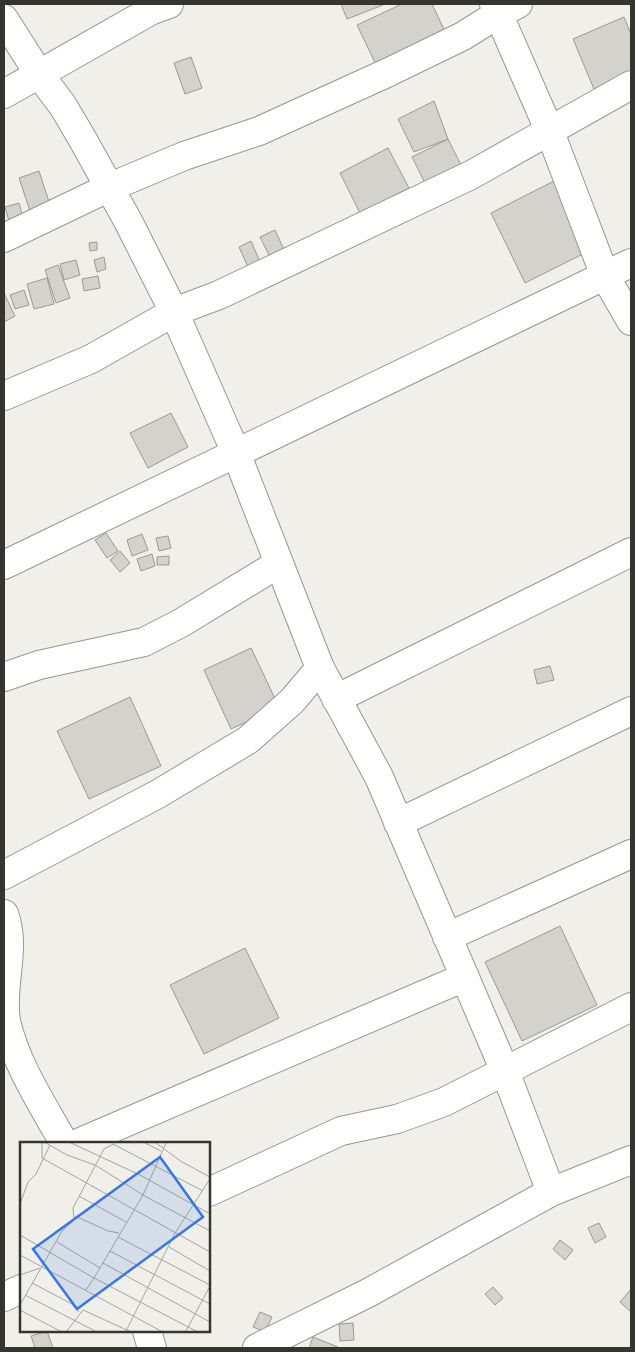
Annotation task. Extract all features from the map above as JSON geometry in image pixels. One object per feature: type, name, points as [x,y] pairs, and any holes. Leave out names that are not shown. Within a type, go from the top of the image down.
[{"type":"street","points":[[4,94],[152,10],[169,4]]},
{"type":"street","points":[[4,238],[108,188],[184,156],[259,131],[430,52],[463,36],[503,7],[605,276],[631,321]]},
{"type":"street","points":[[4,19],[62,106],[128,221],[174,312],[236,452],[320,668],[379,777],[505,1071],[551,1192]]},
{"type":"street","points":[[4,396],[90,360],[174,312],[220,295],[471,175],[631,85]]},
{"type":"street","points":[[4,565],[631,263]]},
{"type":"street","points":[[336,699],[631,552]]},
{"type":"street","points":[[4,677],[39,665],[144,642],[181,623],[278,564]]},
{"type":"street","points":[[4,874],[158,794],[248,740],[292,702],[320,668]]},
{"type":"street","points":[[398,823],[631,711]]},
{"type":"street","points":[[447,937],[631,854]]},
{"type":"street","points":[[4,914],[8,932],[5,983],[6,1020],[18,1058],[63,1142]]},
{"type":"street","points":[[80,1142],[465,977]]},
{"type":"street","points":[[210,1192],[341,1131],[396,1119],[444,1102],[631,1007]]},
{"type":"street","points":[[257,1348],[368,1293],[551,1192],[631,1160]]},
{"type":"street","points":[[4,1297],[20,1289]]},
{"type":"street","points":[[147,1332],[152,1348]]},
{"type":"building","points":[[341,4],[383,4],[383,5],[347,19]]},
{"type":"building","points":[[402,4],[432,4],[449,40],[380,73],[357,25]]},
{"type":"building","points":[[624,17],[631,34],[631,73],[594,89],[573,39]]},
{"type":"building","points":[[191,57],[202,88],[185,94],[174,63]]},
{"type":"building","points":[[434,101],[448,139],[414,152],[398,119]]},
{"type":"building","points":[[448,139],[466,175],[430,193],[412,157]]},
{"type":"building","points":[[388,148],[409,188],[360,213],[340,173]]},
{"type":"building","points":[[39,171],[51,208],[31,214],[19,178]]},
{"type":"building","points":[[558,179],[593,249],[525,283],[491,213]]},
{"type":"building","points":[[19,203],[24,221],[10,225],[5,207]]},
{"type":"building","points":[[275,230],[287,256],[273,263],[260,237]]},
{"type":"building","points":[[251,241],[264,271],[252,276],[239,247]]},
{"type":"building","points":[[97,242],[97,250],[90,251],[89,243]]},
{"type":"building","points":[[104,257],[106,269],[97,272],[94,260]]},
{"type":"building","points":[[76,260],[80,275],[64,280],[60,264]]},
{"type":"building","points":[[58,265],[70,298],[56,303],[45,270]]},
{"type":"building","points":[[98,276],[100,288],[84,291],[82,279]]},
{"type":"building","points":[[47,278],[54,304],[34,309],[27,284]]},
{"type":"building","points":[[24,290],[29,305],[15,309],[10,295]]},
{"type":"building","points":[[4,293],[15,316],[4,322]]},
{"type":"building","points":[[171,413],[188,447],[148,468],[130,433]]},
{"type":"building","points":[[106,533],[118,551],[107,558],[95,540]]},
{"type":"building","points":[[142,534],[148,550],[132,556],[127,540]]},
{"type":"building","points":[[168,536],[171,548],[159,551],[156,538]]},
{"type":"building","points":[[120,551],[130,563],[120,572],[110,560]]},
{"type":"building","points":[[152,554],[155,566],[141,571],[137,559]]},
{"type":"building","points":[[169,556],[169,565],[157,565],[157,557]]},
{"type":"building","points":[[251,648],[279,707],[231,729],[204,670]]},
{"type":"building","points":[[550,666],[554,680],[537,684],[534,670]]},
{"type":"building","points":[[130,697],[161,766],[89,799],[57,731]]},
{"type":"building","points":[[560,926],[597,1005],[522,1041],[485,962]]},
{"type":"building","points":[[245,948],[279,1018],[204,1054],[170,985]]},
{"type":"building","points":[[599,1223],[606,1237],[595,1243],[588,1228]]},
{"type":"building","points":[[560,1240],[573,1250],[565,1260],[553,1249]]},
{"type":"building","points":[[493,1287],[503,1298],[495,1305],[485,1294]]},
{"type":"building","points":[[631,1289],[631,1312],[620,1302]]},
{"type":"building","points":[[260,1312],[272,1317],[265,1332],[253,1327]]},
{"type":"building","points":[[353,1323],[354,1340],[340,1341],[339,1324]]},
{"type":"building","points":[[47,1332],[53,1348],[35,1348],[31,1336]]},
{"type":"building","points":[[313,1337],[338,1347],[338,1348],[309,1348]]}]
